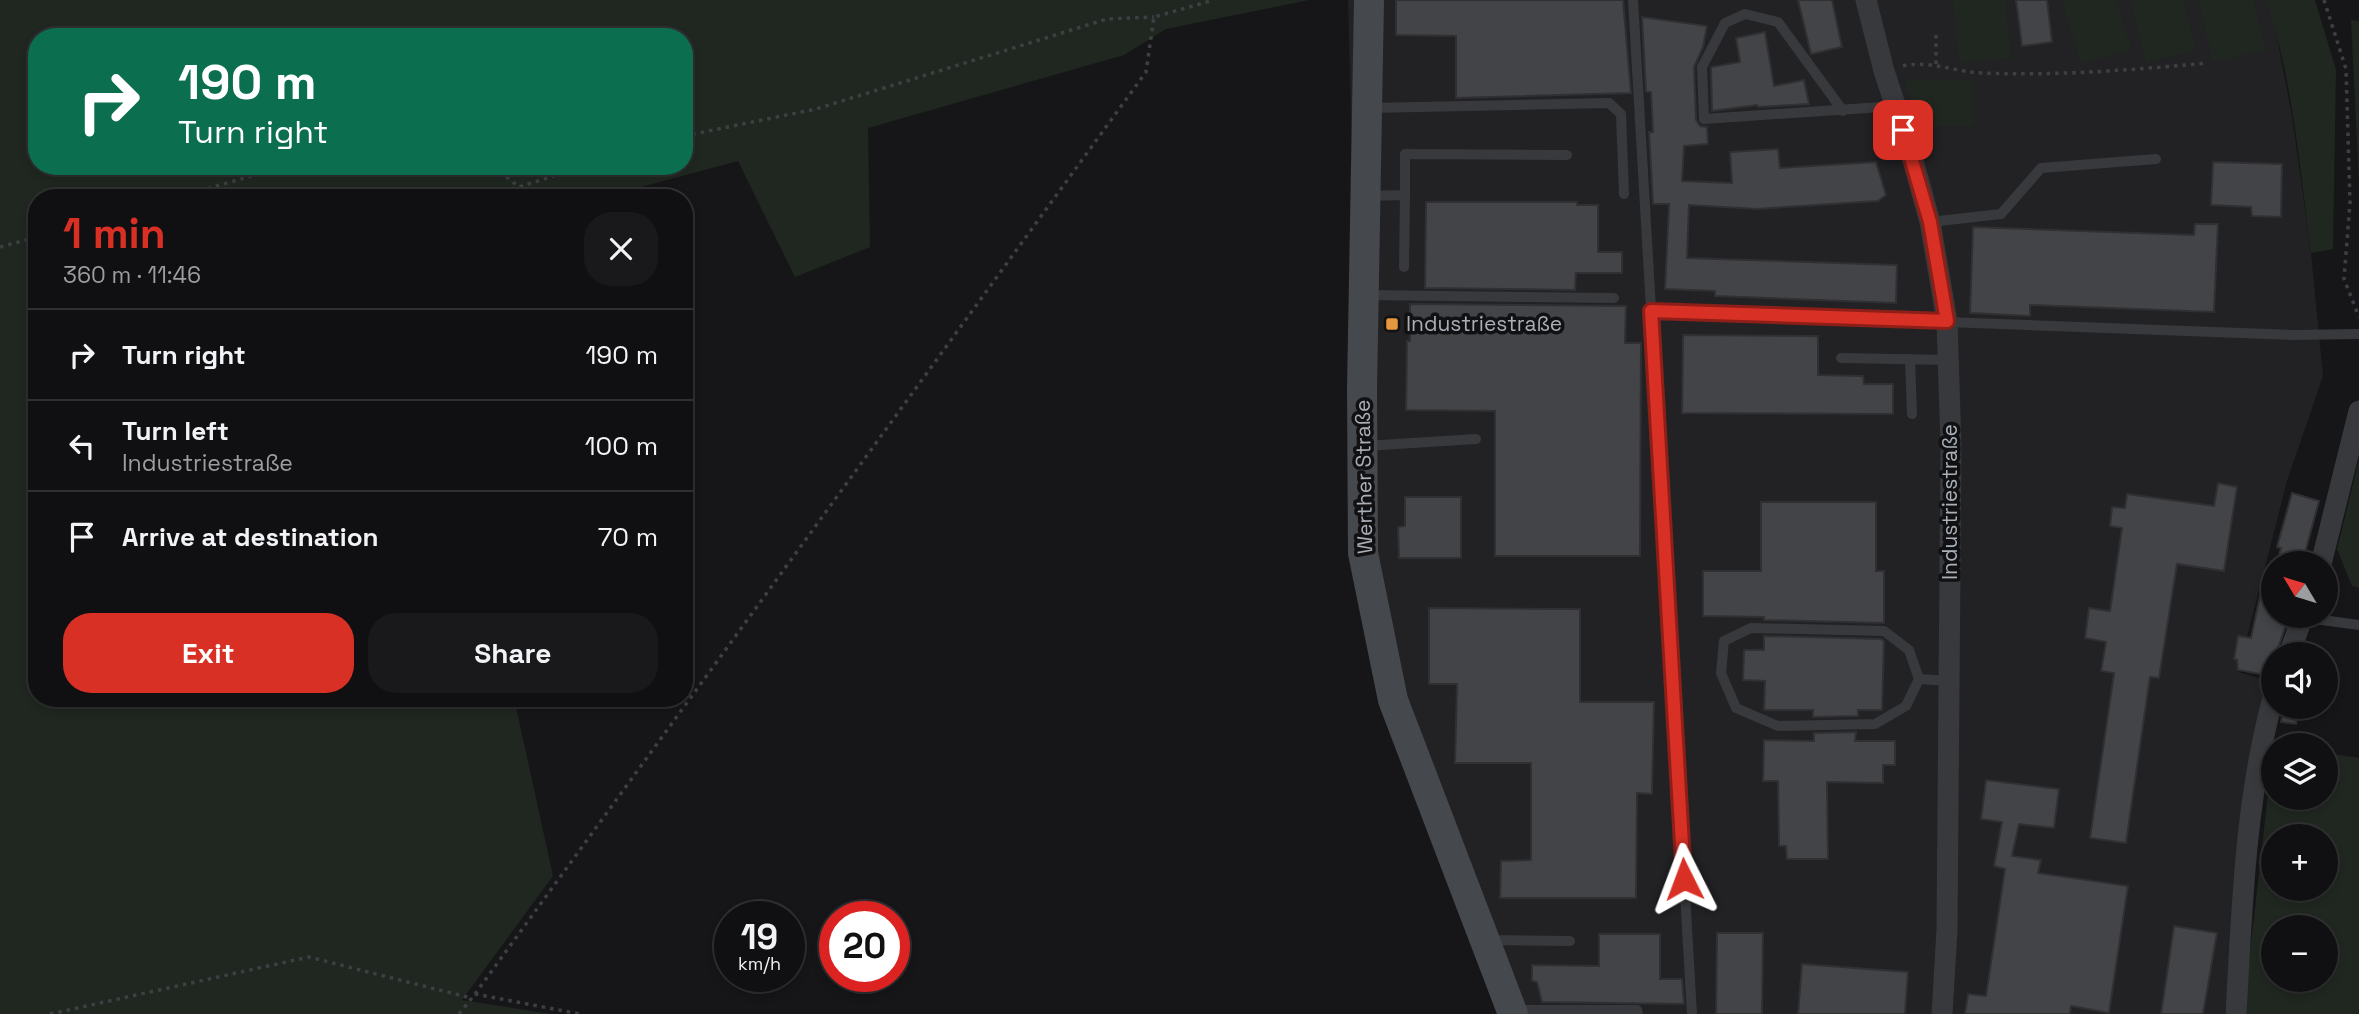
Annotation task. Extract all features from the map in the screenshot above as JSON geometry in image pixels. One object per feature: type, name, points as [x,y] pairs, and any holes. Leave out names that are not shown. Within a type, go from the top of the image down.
[{"type":"street","name":"Werther Straße","points":[[1369,0],[1363,554],[1393,700],[1512,1012]]},
{"type":"street","name":"Industriestraße","points":[[1866,0],[1884,71],[1930,222],[1947,321],[1951,447],[1947,930],[1942,1014]]},
{"type":"street","points":[[2324,551],[2359,411]]},
{"type":"street","points":[[2236,1014],[2244,873],[2262,740],[2268,719]]},
{"type":"lane","points":[[1633,0],[1692,1014]]},
{"type":"lane","points":[[1843,111],[1778,22],[1745,14],[1726,23],[1702,67],[1704,119],[1843,111],[1896,106]]},
{"type":"lane","points":[[1368,108],[1609,103],[1621,114],[1624,194]]},
{"type":"lane","points":[[1404,267],[1405,154],[1567,155]]},
{"type":"lane","points":[[1930,222],[2001,214],[2041,168],[2156,159]]},
{"type":"lane","points":[[1366,196],[1405,195]]},
{"type":"lane","points":[[1365,295],[1614,298]]},
{"type":"lane","points":[[1651,311],[2294,335],[2359,334]]},
{"type":"lane","points":[[1842,358],[1948,360]]},
{"type":"lane","points":[[1910,359],[1912,414]]},
{"type":"lane","points":[[1363,446],[1476,439]]},
{"type":"lane","points":[[2338,622],[2359,625]]},
{"type":"lane","points":[[1751,628],[1884,631],[1909,650],[1919,679],[1906,706],[1875,724],[1778,726],[1736,708],[1721,673],[1724,640],[1751,628]]},
{"type":"lane","points":[[1919,679],[1949,681]]},
{"type":"lane","points":[[1484,940],[1570,941]]},
{"type":"lane","points":[[1512,1012],[1637,1010],[1638,1014]]},
{"type":"path","points":[[693,134],[816,109],[1107,19],[1154,17],[1214,0]]},
{"type":"path","points":[[2324,0],[2346,69],[2350,203],[2344,279],[2359,317]]},
{"type":"path","points":[[693,693],[1146,72],[1154,17]]},
{"type":"path","points":[[1936,35],[1936,66]]},
{"type":"path","points":[[1884,71],[1915,63],[1979,73],[2059,74],[2207,63]]},
{"type":"path","points":[[206,189],[255,175]]},
{"type":"path","points":[[505,175],[519,187],[556,175]]},
{"type":"path","points":[[0,247],[28,239]]},
{"type":"path","points":[[459,1014],[683,707]]},
{"type":"path","points":[[50,1014],[309,957],[473,996],[580,1014]]},
{"type":"shaded area","points":[[0,0],[1309,0],[1166,29],[1124,55],[868,128],[870,247],[795,277],[738,161],[693,173],[693,28],[28,28],[28,175],[686,175],[634,189],[28,189],[28,707],[516,707],[553,876],[462,1000],[551,1014],[0,1014]]},
{"type":"shaded area","points":[[1348,0],[2266,0],[2274,22],[2292,116],[2311,253],[2323,376],[2287,481],[2269,551],[2261,551],[2261,582],[2238,672],[2261,679],[2261,707],[2244,824],[2225,1014],[1527,1014],[1381,708],[1352,153]]},
{"type":"shaded area","points":[[1953,0],[2005,0],[2011,58],[1959,63]]},
{"type":"shaded area","points":[[2062,0],[2116,0],[2131,49],[2081,64]]},
{"type":"shaded area","points":[[2130,0],[2183,0],[2196,50],[2146,63]]},
{"type":"shaded area","points":[[2198,0],[2253,0],[2265,50],[2213,62]]},
{"type":"shaded area","points":[[2266,0],[2315,0],[2336,70],[2333,249],[2311,253],[2289,93]]},
{"type":"shaded area","points":[[2351,20],[2359,21],[2359,182]]},
{"type":"shaded area","points":[[1905,80],[1972,80],[1973,126],[1918,126]]},
{"type":"shaded area","points":[[2359,460],[2359,588],[2352,586],[2337,549]]},
{"type":"shaded area","points":[[2338,755],[2359,758],[2359,1014],[2243,1014],[2261,856],[2261,901],[2338,901],[2338,824],[2265,824],[2266,810],[2338,810]]},
{"type":"building","points":[[1396,0],[1623,0],[1631,93],[1456,98],[1456,36],[1396,35]]},
{"type":"building","points":[[1798,0],[1832,0],[1842,47],[1811,54]]},
{"type":"building","points":[[2016,0],[2047,0],[2052,42],[2022,46]]},
{"type":"building","points":[[1642,17],[1707,26],[1703,47],[1694,67],[1696,120],[1700,126],[1707,127],[1708,144],[1684,146],[1682,181],[1732,183],[1730,152],[1778,149],[1780,168],[1876,162],[1886,195],[1878,201],[1757,209],[1689,205],[1687,258],[1897,265],[1896,303],[1715,296],[1715,291],[1665,289],[1669,204],[1653,204],[1649,132],[1653,132],[1651,92],[1646,92]]},
{"type":"building","points":[[1765,32],[1774,86],[1804,80],[1809,104],[1757,105],[1712,111],[1711,67],[1740,62],[1736,38]]},
{"type":"building","points":[[2213,162],[2282,164],[2281,217],[2252,216],[2251,207],[2211,205]]},
{"type":"building","points":[[1426,202],[1577,202],[1577,205],[1598,205],[1598,252],[1622,252],[1622,273],[1576,273],[1575,290],[1425,288]]},
{"type":"building","points":[[2195,224],[2218,224],[2214,312],[2030,305],[2030,316],[1970,313],[1973,227],[2194,235]]},
{"type":"building","points":[[1410,304],[1626,306],[1625,343],[1641,343],[1640,556],[1495,556],[1495,411],[1406,410]]},
{"type":"building","points":[[1683,335],[1818,336],[1818,375],[1863,376],[1864,384],[1893,384],[1893,414],[1682,413]]},
{"type":"building","points":[[2218,483],[2237,487],[2224,571],[2177,564],[2159,678],[2150,677],[2126,843],[2090,838],[2114,673],[2101,671],[2106,642],[2085,638],[2089,608],[2110,611],[2122,528],[2110,526],[2112,507],[2125,508],[2127,494],[2214,506]]},
{"type":"building","points":[[2292,493],[2319,501],[2306,551],[2280,551],[2281,548],[2277,547]]},
{"type":"building","points":[[1405,497],[1461,497],[1461,558],[1399,558],[1398,527],[1405,526]]},
{"type":"building","points":[[1761,502],[1876,502],[1876,571],[1884,571],[1884,623],[1703,616],[1703,571],[1761,571]]},
{"type":"building","points":[[2261,592],[2261,628],[2285,628],[2280,642],[2261,642],[2261,674],[2238,670],[2237,660],[2234,659],[2238,636],[2251,638]]},
{"type":"building","points":[[1429,608],[1580,609],[1580,702],[1654,702],[1652,794],[1637,793],[1636,898],[1500,898],[1501,861],[1531,860],[1531,763],[1455,763],[1457,684],[1429,684]]},
{"type":"building","points":[[1764,636],[1881,639],[1884,641],[1882,710],[1858,710],[1858,716],[1813,717],[1813,710],[1764,710],[1765,681],[1743,680],[1744,650],[1764,650]]},
{"type":"building","points":[[2282,719],[2297,719],[2296,724],[2281,722]]},
{"type":"building","points":[[1856,732],[1855,741],[1895,741],[1895,765],[1883,765],[1883,783],[1827,782],[1828,859],[1787,859],[1786,846],[1779,846],[1778,781],[1763,781],[1764,740],[1814,741],[1814,733]]},
{"type":"building","points":[[1986,780],[2059,789],[2054,828],[2019,824],[2012,856],[2041,860],[2038,873],[2128,886],[2109,1013],[2071,1006],[2070,1014],[1965,1014],[1968,994],[1986,996],[2005,869],[1994,866],[2002,822],[1981,819]]},
{"type":"building","points":[[2174,926],[2217,933],[2203,1014],[2161,1014]]},
{"type":"building","points":[[1717,933],[1763,933],[1762,1014],[1716,1014]]},
{"type":"building","points":[[1599,934],[1660,934],[1660,979],[1682,979],[1684,1004],[1542,1002],[1537,982],[1532,981],[1532,965],[1599,966]]},
{"type":"building","points":[[1802,964],[1908,972],[1905,1014],[1798,1014]]},
{"type":"place","name":"Industriestraße","points":[[1392,324]]},
{"type":"route","points":[[1684,879],[1651,311],[1947,321],[1930,222],[1903,130]]}]
